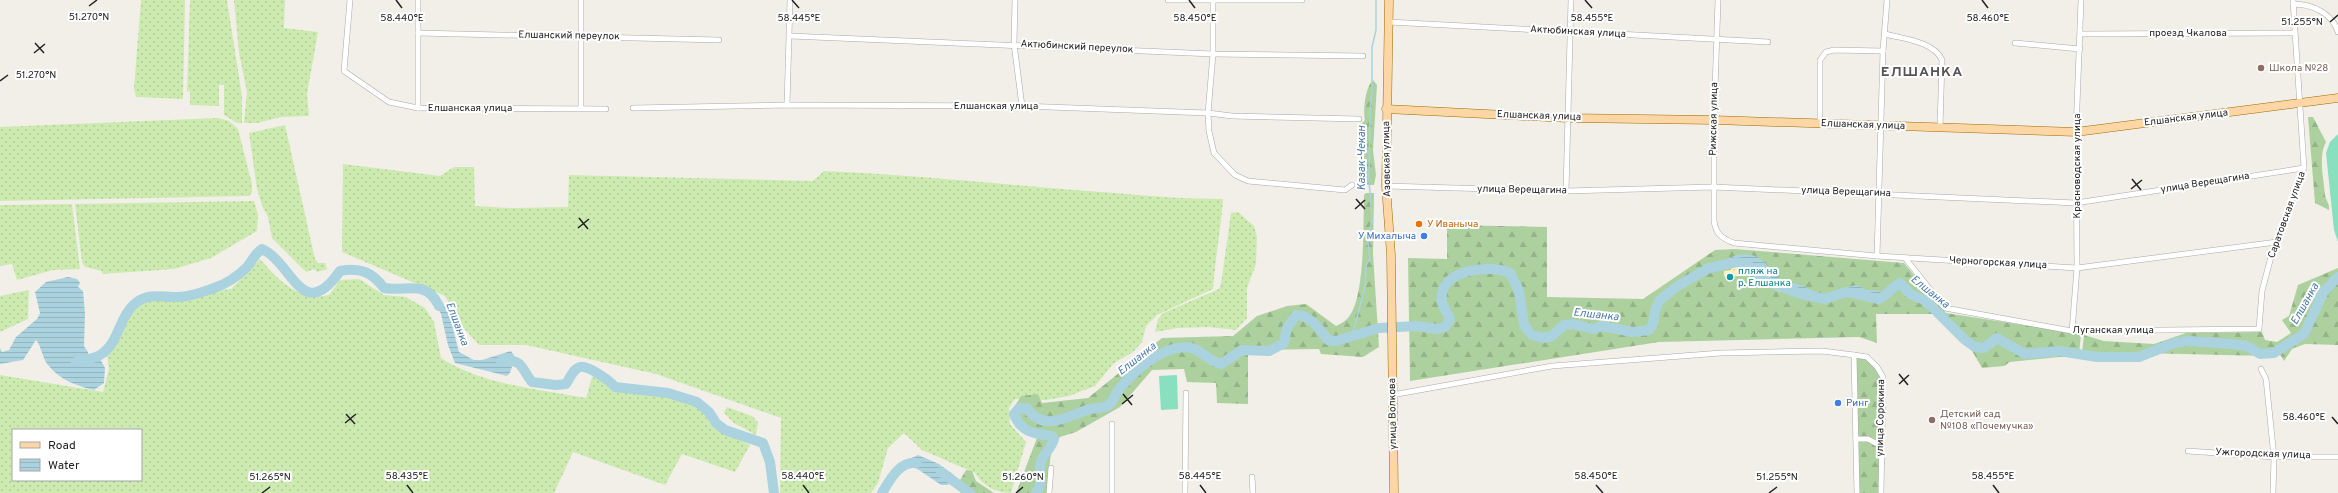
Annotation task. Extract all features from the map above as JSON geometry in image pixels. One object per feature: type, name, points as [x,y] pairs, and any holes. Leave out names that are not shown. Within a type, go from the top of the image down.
[{"type":"main road","name":"Азовская улица","points":[[1389,0],[1386,109],[1386,186],[1391,255],[1391,334]]},
{"type":"main road","name":"Елшанская улица","points":[[1386,109],[1568,118],[1714,120],[2076,132],[2338,98]]},
{"type":"main road","name":"улица Волкова","points":[[1391,334],[1394,493]]},
{"type":"street","name":"Елшанская улица","points":[[350,0],[344,71],[389,102],[418,108],[606,109]]},
{"type":"street","points":[[418,0],[418,108]]},
{"type":"street","points":[[581,0],[581,108]]},
{"type":"street","points":[[787,105],[790,0]]},
{"type":"street","points":[[1015,0],[1014,44],[1022,106]]},
{"type":"street","points":[[1168,0],[1302,0]]},
{"type":"street","points":[[1566,191],[1571,0]]},
{"type":"street","name":"Рижская улица","points":[[1718,0],[1713,187],[1714,221],[1719,236]]},
{"type":"street","points":[[1877,256],[1880,125],[1887,0]]},
{"type":"street","name":"Красноводская улица","points":[[2072,331],[2077,268],[2076,132],[2081,34],[2081,0]]},
{"type":"street","points":[[1213,1],[1213,54],[1208,113],[1214,153],[1235,175],[1248,181],[1345,190],[1352,185]]},
{"type":"street","name":"Саратовская улица","points":[[2259,328],[2262,291],[2272,253],[2304,168],[2301,104],[2294,33],[2293,2],[2306,5],[2331,18],[2338,32]]},
{"type":"street","name":"Актюбинская улица","points":[[1388,22],[1768,42]]},
{"type":"street","name":"Елшанский переулок","points":[[418,33],[719,40]]},
{"type":"street","name":"проезд Чкалова","points":[[2081,34],[2294,33]]},
{"type":"street","points":[[1885,34],[1932,47],[1939,54],[1942,60],[1940,127]]},
{"type":"street","name":"Актюбинский переулок","points":[[790,36],[1014,44],[1213,54],[1363,56]]},
{"type":"street","points":[[2015,43],[2080,49]]},
{"type":"street","points":[[1820,123],[1820,60],[1826,52],[1834,50],[1883,51]]},
{"type":"street","name":"Елшанская улица","points":[[633,108],[787,105],[1022,106],[1208,113],[1232,116],[1359,119]]},
{"type":"street","name":"улица Верещагина","points":[[1386,186],[1566,191],[1713,187],[2076,202],[2304,168]]},
{"type":"street","name":"Черногорская улица","points":[[1719,236],[1734,243],[1877,256],[2077,268],[2277,242]]},
{"type":"street","name":"Луганская улица","points":[[1905,258],[1945,308],[2072,331],[2259,328]]},
{"type":"street","name":"улица Сорокина","points":[[1392,395],[1552,366],[1721,353],[1822,351],[1854,355],[1867,358],[1873,362],[1883,377],[1881,493]]},
{"type":"street","points":[[1854,355],[1857,493]]},
{"type":"street","points":[[2261,369],[2266,379],[2274,457],[2273,493]]},
{"type":"street","points":[[1185,493],[1186,393]]},
{"type":"street","points":[[1112,424],[1112,493]]},
{"type":"street","points":[[1856,439],[1868,439],[1881,446]]},
{"type":"street","name":"Ужгородская улица","points":[[2188,451],[2274,457],[2338,457]]},
{"type":"street","points":[[1050,493],[1051,468]]},
{"type":"street","points":[[1252,477],[1252,493]]},
{"type":"green space","points":[[141,0],[185,0],[183,99],[136,97],[134,88]]},
{"type":"green space","points":[[190,0],[227,0],[242,96],[242,123],[237,123],[224,115],[224,85],[219,85],[219,106],[190,105],[190,91],[187,92]]},
{"type":"green space","points":[[234,0],[285,0],[284,28],[318,32],[307,94],[309,116],[281,117],[257,123],[244,123],[247,92],[239,53]]},
{"type":"green space","points":[[1373,80],[1377,85],[1373,150],[1376,175],[1374,185],[1360,184],[1358,171],[1364,161],[1365,143],[1360,145],[1360,126],[1365,120],[1365,99],[1368,88]]},
{"type":"green space","points":[[2308,117],[2313,117],[2326,142],[2322,154],[2322,168],[2325,195],[2329,210],[2315,203]]},
{"type":"green space","points":[[218,118],[229,121],[238,129],[252,184],[252,192],[249,196],[0,201],[0,127]]},
{"type":"green space","points":[[285,125],[315,259],[318,263],[325,263],[327,269],[317,272],[314,269],[306,272],[272,238],[268,217],[263,208],[257,189],[249,133]]},
{"type":"green space","points":[[2338,134],[2338,242],[2334,230],[2326,153],[2330,142]]},
{"type":"green space","points":[[343,164],[440,176],[454,167],[474,167],[475,206],[511,208],[568,207],[569,175],[813,181],[824,171],[933,178],[1155,196],[1223,199],[1213,289],[1157,315],[1146,326],[1142,342],[1133,352],[1114,363],[1095,386],[1069,396],[1046,400],[1015,399],[1009,408],[1010,424],[1026,442],[1011,493],[1000,492],[990,488],[978,478],[975,473],[922,450],[904,433],[888,448],[878,483],[871,493],[780,493],[781,418],[656,374],[526,345],[479,345],[462,326],[445,296],[342,252]]},
{"type":"green space","points":[[1366,193],[1374,193],[1373,254],[1379,347],[1363,357],[1321,354],[1319,349],[1248,350],[1248,404],[1217,403],[1216,383],[1187,382],[1184,369],[1152,370],[1120,407],[1076,432],[1060,437],[1051,451],[1047,493],[1016,493],[1037,438],[1016,425],[1013,410],[1021,396],[1038,394],[1042,403],[1088,398],[1162,338],[1233,336],[1257,316],[1287,306],[1306,304],[1336,326],[1346,320],[1353,310],[1358,296],[1362,260],[1364,195]]},
{"type":"green space","points":[[254,201],[258,214],[257,231],[211,258],[174,269],[102,274],[102,271],[85,267],[82,262],[75,204]]},
{"type":"green space","points":[[72,204],[80,269],[53,270],[17,280],[12,264],[0,266],[0,205]]},
{"type":"green space","points":[[1238,212],[1254,226],[1257,237],[1256,264],[1247,288],[1247,318],[1236,330],[1208,327],[1178,328],[1155,332],[1158,319],[1163,313],[1219,289],[1231,213]]},
{"type":"green space","points":[[1447,225],[1547,227],[1547,297],[1643,299],[1715,250],[1735,249],[1904,263],[1946,313],[2081,334],[2079,355],[2010,362],[2004,366],[1982,368],[1971,349],[1939,314],[1876,314],[1877,343],[1859,337],[1659,342],[1410,381],[1408,258],[1447,259]]},
{"type":"green space","points":[[260,259],[290,288],[308,295],[329,295],[340,280],[359,279],[384,295],[406,297],[425,308],[434,322],[441,358],[457,367],[511,385],[586,398],[592,377],[702,407],[710,424],[750,445],[735,472],[682,454],[665,485],[573,452],[554,493],[0,493],[0,375],[103,392],[109,369],[107,355],[134,308],[148,299],[231,289]]},
{"type":"green space","points":[[2338,268],[2338,345],[2305,344],[2292,349],[2284,361],[2278,351],[2271,351],[2266,356],[2141,353],[2100,359],[2086,357],[2086,354],[2082,353],[2084,335],[2104,341],[2154,344],[2186,333],[2262,332],[2265,340],[2277,342],[2291,333],[2282,320],[2289,316],[2298,285]]},
{"type":"green space","points":[[29,290],[28,319],[0,332],[0,296]]},
{"type":"green space","points":[[1854,355],[1867,357],[1883,377],[1881,493],[1857,493]]},
{"type":"green space","points":[[1177,375],[1178,409],[1161,410],[1159,376]]},
{"type":"green space","points":[[727,407],[752,416],[758,422],[756,435],[734,423],[724,413]]},
{"type":"green space","points":[[966,470],[972,471],[976,481],[994,493],[961,493],[956,487]]},
{"type":"sand","name":"пляж на р. Елшанка","points":[[1747,262],[1768,274],[1779,286],[1788,287],[1789,290],[1779,292],[1772,288],[1758,275],[1747,274],[1727,278],[1724,276],[1724,271],[1731,270],[1732,264],[1738,266]]},
{"type":"water","points":[[1752,255],[1764,262],[1778,277],[1785,282],[1797,284],[1820,293],[1832,294],[1857,285],[1866,290],[1878,290],[1884,295],[1878,298],[1868,298],[1859,294],[1834,298],[1792,294],[1788,287],[1773,283],[1768,274],[1747,262],[1738,266],[1727,264],[1729,258],[1734,256]]},
{"type":"water","points":[[68,277],[77,279],[80,283],[78,287],[83,291],[85,313],[84,346],[88,352],[89,359],[95,360],[99,357],[105,368],[104,383],[94,390],[81,387],[58,375],[46,362],[36,340],[23,360],[0,364],[0,348],[2,352],[9,350],[16,337],[37,319],[40,313],[35,292],[46,282]]},
{"type":"water","points":[[434,294],[439,297],[449,313],[459,352],[474,360],[482,360],[511,351],[515,357],[510,373],[507,376],[455,363],[448,345],[441,314],[433,298]]},
{"type":"water","points":[[918,455],[939,464],[954,475],[948,485],[941,485],[919,470],[906,464],[907,460]]},
{"type":"waterway","name":"Казак-Чекан","points":[[1352,336],[1365,287],[1366,265],[1370,259],[1368,243],[1372,219],[1369,180],[1370,110],[1372,90],[1372,47],[1376,30],[1376,0]]},
{"type":"waterway","name":"Елшанка","points":[[76,362],[100,355],[107,350],[112,344],[126,314],[137,302],[152,296],[183,297],[201,293],[218,286],[232,279],[243,270],[262,249],[273,256],[298,286],[307,291],[316,292],[327,286],[340,271],[360,270],[375,278],[384,288],[422,289],[428,292],[439,306]]},
{"type":"waterway","name":"Елшанка","points":[[1036,493],[1040,484],[1041,462],[1052,445],[1054,439],[1052,436],[1029,431],[1020,425],[1014,414],[1019,408],[1027,408],[1033,416],[1040,420],[1048,421],[1065,418],[1090,409],[1103,408],[1110,404],[1118,391],[1142,366],[1165,352],[1182,347],[1195,349],[1214,362],[1221,364],[1242,350],[1269,351],[1284,343],[1287,328],[1296,315],[1311,320],[1328,340],[1336,341],[1379,328],[1417,326],[1438,329],[1445,327],[1450,319],[1442,302],[1443,291],[1448,282],[1456,276],[1478,270],[1501,270],[1510,273],[1519,291],[1524,325],[1532,335],[1543,338],[1552,336],[1564,325],[1573,324],[1594,329],[1601,326],[1633,332],[1649,330],[1653,324],[1655,311],[1659,301],[1676,287],[1709,268],[1737,262],[1747,264],[1766,281],[1801,294],[1825,299],[1846,292],[1878,299],[1900,283],[1910,294],[1924,300],[1965,340],[1975,347],[1984,348],[1997,338],[2025,354],[2059,351],[2097,357],[2139,357],[2174,343],[2189,341],[2247,346],[2260,354],[2274,353],[2304,334],[2324,291],[2338,277]]},
{"type":"waterway","name":"Елшанка","points":[[501,361],[514,361],[518,363],[532,382],[556,385],[566,384],[575,370],[580,367],[584,367],[599,374],[615,387],[668,393],[697,402],[709,412],[716,423],[725,430],[763,443],[770,462],[774,493]]},
{"type":"waterway","name":"Елшанка","points":[[882,493],[892,477],[900,468],[911,463],[917,463]]},
{"type":"waterway","name":"Елшанка","points":[[941,472],[970,493]]},
{"type":"place","name":"Школа №28","points":[[2261,68]]},
{"type":"place","name":"У Иваныча","points":[[1419,224]]},
{"type":"place","name":"У Михалыча","points":[[1424,236]]},
{"type":"place","name":"пляж на р. Елшанка","points":[[1730,277]]},
{"type":"place","name":"Ринг","points":[[1838,403]]},
{"type":"place","name":"Детский сад №108 «Почемучка»","points":[[1932,420]]},
{"type":"district","name":"ЕЛШАНКА","points":[[1922,72]]}]
